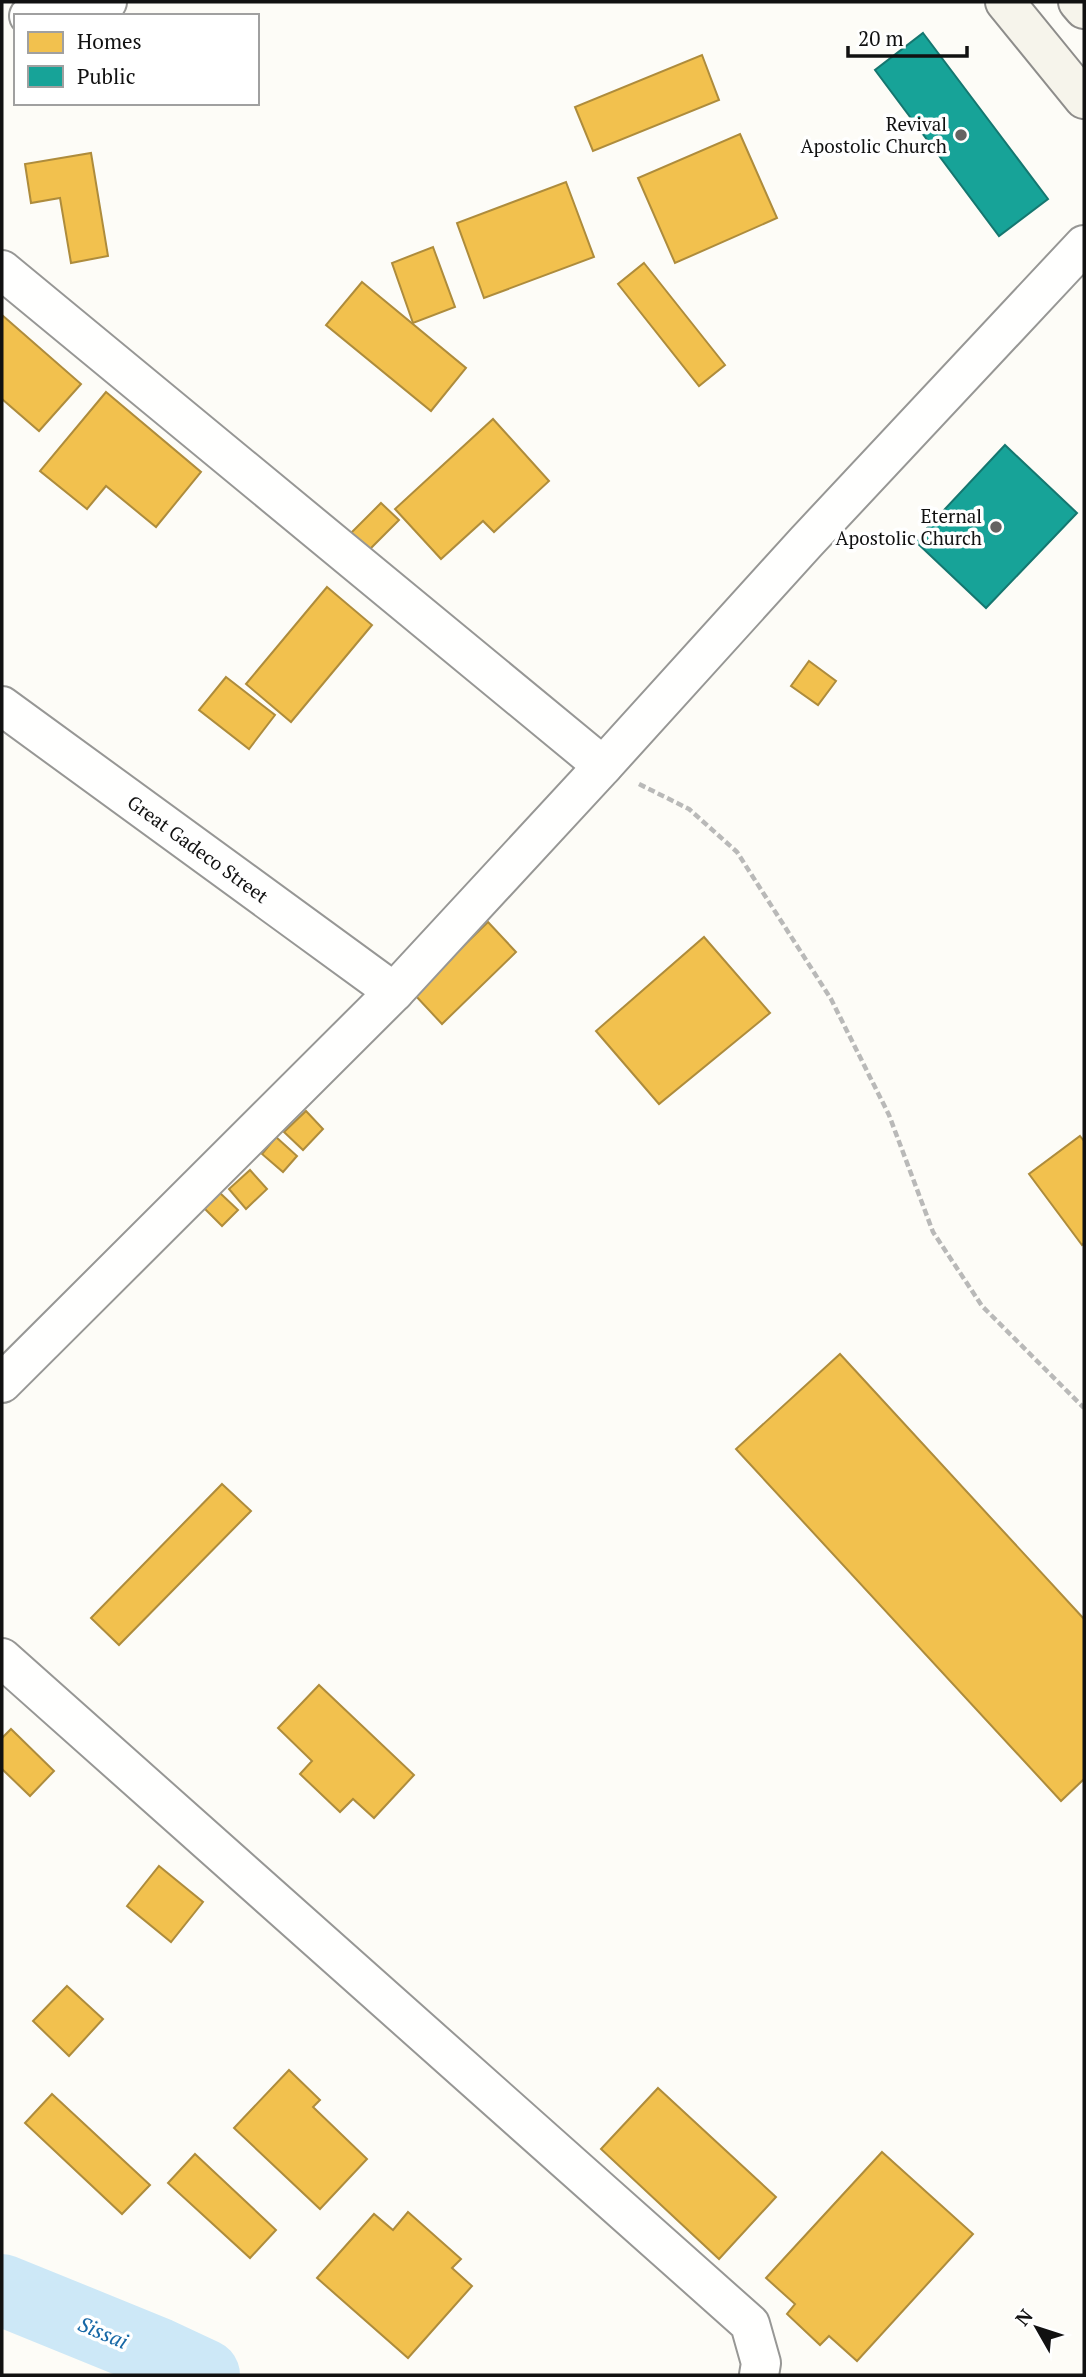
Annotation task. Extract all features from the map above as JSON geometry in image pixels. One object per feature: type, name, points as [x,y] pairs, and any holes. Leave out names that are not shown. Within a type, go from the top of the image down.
[{"type":"street","points":[[40,14],[107,2]]},
{"type":"street","points":[[1005,2],[1084,99]]},
{"type":"street","points":[[1078,2],[1084,9]]},
{"type":"street","points":[[2,1383],[394,992],[806,542],[1084,245]]},
{"type":"street","points":[[2,270],[603,766]]},
{"type":"street","name":"Great Gadeco Street","points":[[2,706],[394,992]]},
{"type":"street","points":[[2,1658],[750,2324],[761,2363],[759,2375]]},
{"type":"path","points":[[603,766],[689,809],[737,852],[831,999],[889,1115],[933,1232],[982,1306],[1084,1408]]},
{"type":"building: Homes","points":[[702,55],[719,100],[593,151],[575,107]]},
{"type":"building: Homes","points":[[740,134],[777,218],[675,263],[638,178]]},
{"type":"building: Homes","points":[[91,153],[108,256],[71,263],[60,198],[31,203],[25,164]]},
{"type":"building: Homes","points":[[566,182],[594,257],[484,298],[457,223]]},
{"type":"building: Homes","points":[[433,247],[455,307],[413,323],[392,263]]},
{"type":"building: Homes","points":[[644,263],[725,365],[699,386],[618,284]]},
{"type":"building: Homes","points":[[362,282],[466,368],[431,411],[326,325]]},
{"type":"building: Homes","points":[[2,315],[81,384],[39,431],[2,399]]},
{"type":"building: Homes","points":[[106,392],[201,472],[156,527],[106,486],[87,509],[40,471]]},
{"type":"building: Homes","points":[[493,419],[549,481],[494,532],[483,521],[441,559],[395,509]]},
{"type":"building: Homes","points":[[381,503],[399,520],[369,550],[351,533]]},
{"type":"building: Homes","points":[[327,587],[372,625],[291,722],[246,684]]},
{"type":"building: Homes","points":[[809,661],[836,681],[818,705],[791,686]]},
{"type":"building: Homes","points":[[226,677],[275,715],[249,749],[199,710]]},
{"type":"building: Homes","points":[[488,922],[516,952],[442,1024],[414,994]]},
{"type":"building: Homes","points":[[704,937],[770,1013],[659,1104],[596,1031]]},
{"type":"building: Homes","points":[[306,1111],[323,1129],[303,1150],[284,1132]]},
{"type":"building: Homes","points":[[1080,1136],[1084,1141],[1082,1245],[1029,1174]]},
{"type":"building: Homes","points":[[276,1137],[297,1156],[283,1172],[262,1154]]},
{"type":"building: Homes","points":[[250,1170],[267,1189],[246,1209],[229,1189]]},
{"type":"building: Homes","points":[[220,1193],[238,1210],[222,1226],[204,1208]]},
{"type":"building: Homes","points":[[840,1354],[1084,1619],[1084,1779],[1061,1801],[736,1449]]},
{"type":"building: Homes","points":[[222,1484],[251,1511],[119,1645],[91,1618]]},
{"type":"building: Homes","points":[[319,1685],[414,1775],[374,1818],[353,1799],[340,1812],[300,1774],[312,1761],[278,1728]]},
{"type":"building: Homes","points":[[11,1729],[54,1771],[30,1796],[2,1769],[2,1738]]},
{"type":"building: Homes","points":[[159,1866],[203,1902],[171,1942],[127,1906]]},
{"type":"building: Homes","points":[[67,1986],[103,2019],[69,2056],[33,2021]]},
{"type":"building: Homes","points":[[289,2070],[320,2100],[313,2107],[367,2159],[320,2209],[234,2128]]},
{"type":"building: Homes","points":[[658,2088],[776,2197],[719,2259],[601,2149]]},
{"type":"building: Homes","points":[[52,2094],[150,2185],[122,2214],[25,2123]]},
{"type":"building: Homes","points":[[882,2152],[973,2234],[857,2361],[829,2336],[820,2345],[787,2314],[795,2304],[766,2278]]},
{"type":"building: Homes","points":[[195,2154],[276,2230],[250,2258],[168,2183]]},
{"type":"building: Homes","points":[[408,2212],[461,2259],[452,2268],[472,2286],[408,2358],[317,2278],[374,2214],[393,2230]]},
{"type":"building: Public","name":"Revival Apostolic Church","points":[[923,33],[1048,199],[999,236],[875,70]]},
{"type":"building: Public","name":"Eternal Apostolic Church","points":[[1005,445],[1077,513],[986,608],[915,541]]},
{"type":"waterway","points":[[2,2278],[18,2296]]},
{"type":"waterway","name":"Sissai","points":[[2,2290],[204,2375]]},
{"type":"place","name":"Revival Apostolic Church","points":[[961,135]]},
{"type":"place","name":"Eternal Apostolic Church","points":[[996,527]]}]
